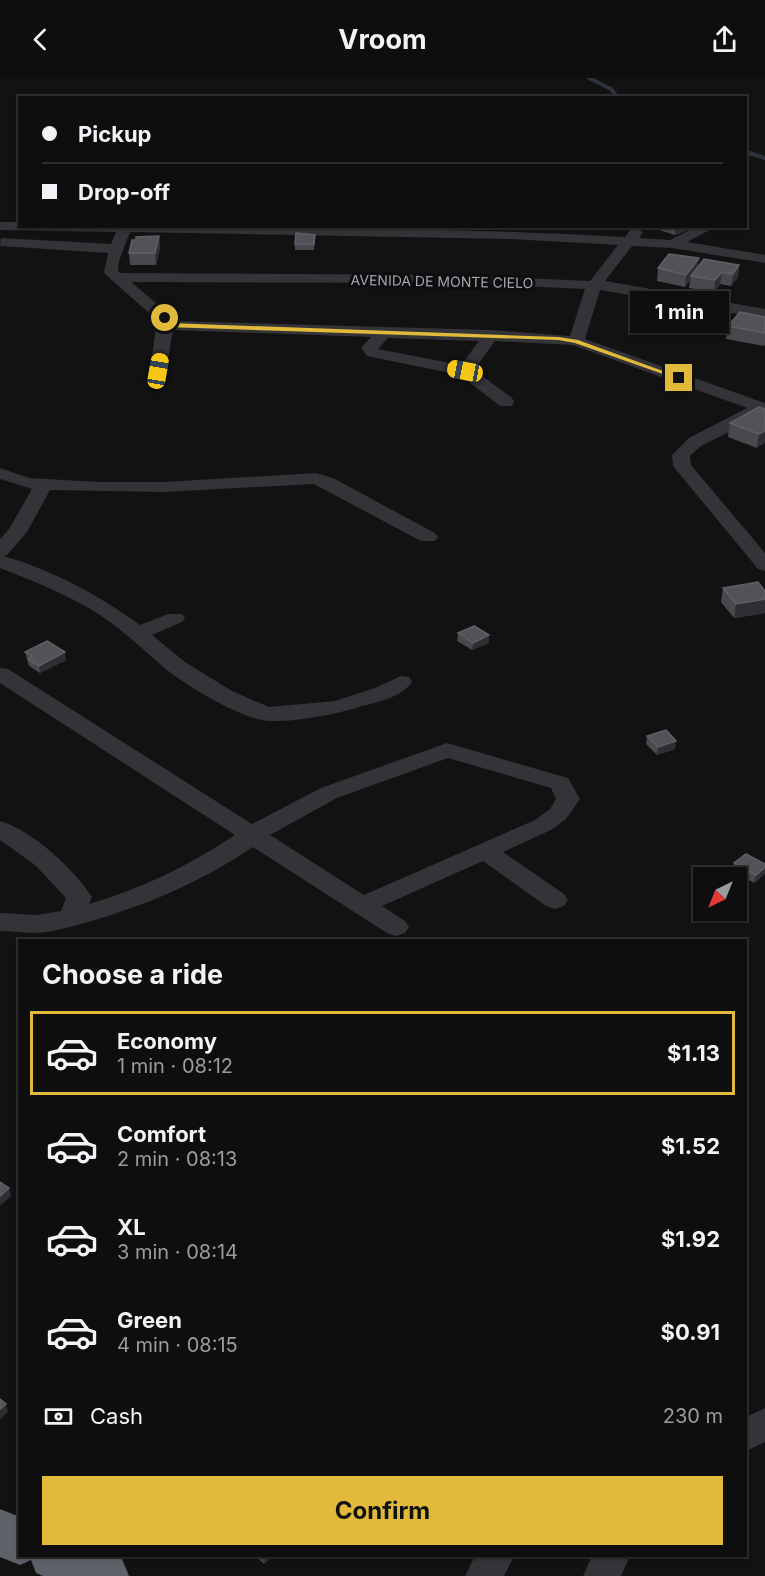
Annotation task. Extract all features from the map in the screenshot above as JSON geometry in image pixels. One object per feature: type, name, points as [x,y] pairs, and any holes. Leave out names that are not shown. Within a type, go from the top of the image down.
[{"type":"highway","points":[[0,1533],[18,1540]]},
{"type":"highway","points":[[56,1557],[104,1576]]},
{"type":"street","points":[[0,226],[18,226]]},
{"type":"street","points":[[83,228],[344,230],[512,235],[672,244],[765,259]]},
{"type":"street","points":[[576,341],[594,286],[640,228]]},
{"type":"street","points":[[672,244],[706,228]]},
{"type":"street","points":[[124,229],[116,249],[111,272],[165,318],[166,325],[158,371]]},
{"type":"street","points":[[0,242],[116,249]]},
{"type":"street","points":[[748,255],[765,247]]},
{"type":"street","name":"AVENIDA DE MONTE CIELO","points":[[116,277],[456,279],[594,286],[635,290],[765,314]]},
{"type":"street","points":[[166,325],[492,335],[576,341],[764,407]]},
{"type":"street","points":[[384,333],[369,348],[373,353],[465,371],[506,402]]},
{"type":"street","points":[[465,371],[492,335]]},
{"type":"street","points":[[764,407],[695,442],[681,455],[682,466],[765,565]]},
{"type":"street","points":[[0,473],[27,483],[43,485],[164,487],[316,478],[428,537]]},
{"type":"street","points":[[0,551],[17,532],[43,485]]},
{"type":"street","points":[[0,561],[52,582],[91,602],[138,633],[177,667],[224,696],[257,712],[269,714],[337,707],[373,697],[401,682]]},
{"type":"street","points":[[138,633],[175,618]]},
{"type":"street","points":[[0,674],[396,927]]},
{"type":"street","points":[[0,922],[37,924],[71,918],[120,904],[158,889],[214,861],[252,836],[329,793],[447,750],[560,783],[568,799],[558,814],[543,825],[361,906]]},
{"type":"street","points":[[0,829],[32,850],[70,884],[79,897],[71,918]]},
{"type":"street","points":[[485,851],[555,900]]},
{"type":"street","points":[[747,1434],[765,1424]]},
{"type":"street","points":[[483,1576],[495,1557]]},
{"type":"street","points":[[601,1576],[611,1557]]},
{"type":"building","points":[[296,233],[315,235],[314,244],[295,244]]},
{"type":"building","points":[[159,236],[155,253],[129,253],[132,240],[136,240],[136,237]]},
{"type":"building","points":[[669,254],[699,258],[686,275],[658,268]]},
{"type":"building","points":[[704,259],[739,265],[733,274],[722,272],[715,280],[691,276]]},
{"type":"building","points":[[740,312],[765,317],[765,333],[728,326]]},
{"type":"building","points":[[759,407],[765,409],[765,431],[759,434],[730,423]]},
{"type":"building","points":[[758,582],[765,591],[765,599],[736,604],[723,588]]},
{"type":"building","points":[[474,626],[489,635],[473,643],[458,633]]},
{"type":"building","points":[[47,641],[65,652],[39,666],[28,659],[32,656],[25,652]]},
{"type":"building","points":[[666,730],[676,741],[658,747],[647,736]]},
{"type":"building","points":[[746,854],[765,864],[765,867],[756,875],[747,870],[747,867],[734,863]]},
{"type":"building","points":[[0,1182],[9,1188],[0,1196]]},
{"type":"building","points":[[0,1399],[6,1404],[0,1409]]},
{"type":"waterway","points":[[589,78],[611,89],[616,96]]},
{"type":"waterway","points":[[747,152],[765,158]]},
{"type":"route","points":[[165,318],[166,325],[492,335],[576,341],[679,378]]}]
